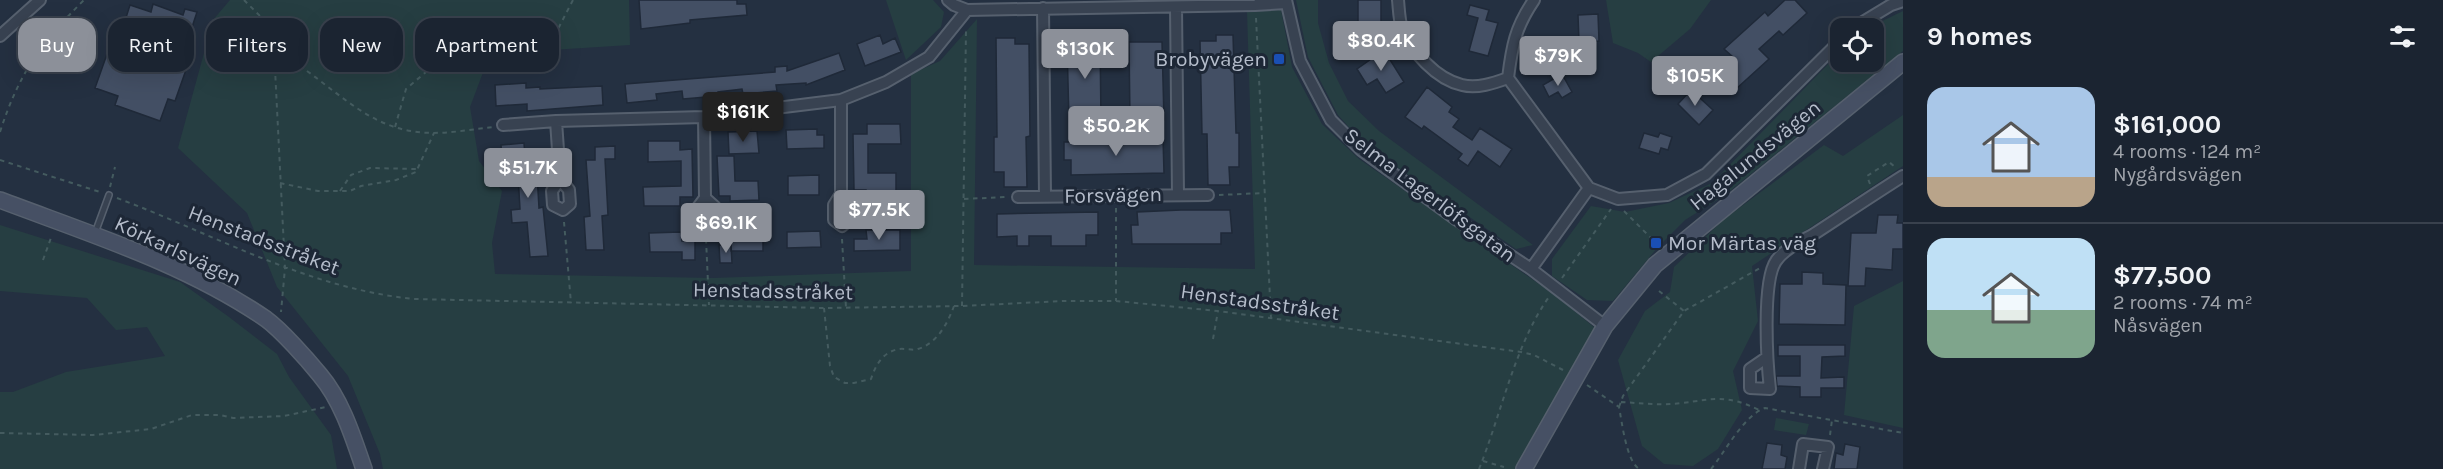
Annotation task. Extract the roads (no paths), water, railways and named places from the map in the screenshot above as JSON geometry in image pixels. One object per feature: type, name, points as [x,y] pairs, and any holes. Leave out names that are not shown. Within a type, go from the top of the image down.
[{"type":"street","points":[[948,0],[967,10],[1127,3],[1176,7],[1255,5],[1286,1]]},
{"type":"street","points":[[1398,0],[1401,26],[1413,48],[1435,72],[1462,85],[1487,85],[1508,78]]},
{"type":"street","points":[[1534,0],[1523,15],[1513,39],[1508,78],[1589,188],[1616,201],[1667,195],[1706,174],[1830,51]]},
{"type":"street","points":[[0,36],[36,1]]},
{"type":"street","name":"Selma Lagerlöfsgatan","points":[[1286,1],[1300,61],[1331,120],[1361,150],[1456,220],[1531,269],[1605,326]]},
{"type":"street","points":[[1870,18],[1891,5],[1903,1]]},
{"type":"street","points":[[1176,7],[1178,195]]},
{"type":"street","points":[[1043,8],[1046,196]]},
{"type":"street","points":[[502,125],[556,121],[704,117],[841,100],[886,82],[929,57],[967,10]]},
{"type":"street","name":"Hagalundsvägen","points":[[1524,469],[1605,326],[1655,266],[1680,243],[1903,62]]},
{"type":"street","points":[[841,100],[841,194],[834,205],[834,220],[842,226],[851,218],[852,202],[841,194]]},
{"type":"street","points":[[704,117],[705,198],[696,210],[696,219],[706,227],[714,219],[715,207],[705,198]]},
{"type":"street","points":[[556,121],[560,178],[569,190],[570,204],[563,210],[553,205],[552,191],[560,178]]},
{"type":"street","points":[[1766,358],[1771,276],[1776,261],[1873,195],[1900,173]]},
{"type":"street","points":[[1531,269],[1589,188]]},
{"type":"street","name":"Forsvägen","points":[[1018,197],[1208,195]]},
{"type":"street","name":"Körkarlsvägen","points":[[0,200],[94,235],[201,281],[267,320],[321,376],[349,425],[364,469]]},
{"type":"street","points":[[1799,469],[1803,444],[1828,447],[1822,469]]},
{"type":"lane","points":[[94,235],[108,195]]},
{"type":"place","name":"Brobyvägen","points":[[1279,59]]},
{"type":"place","name":"Mor Märtas väg","points":[[1656,243]]}]
